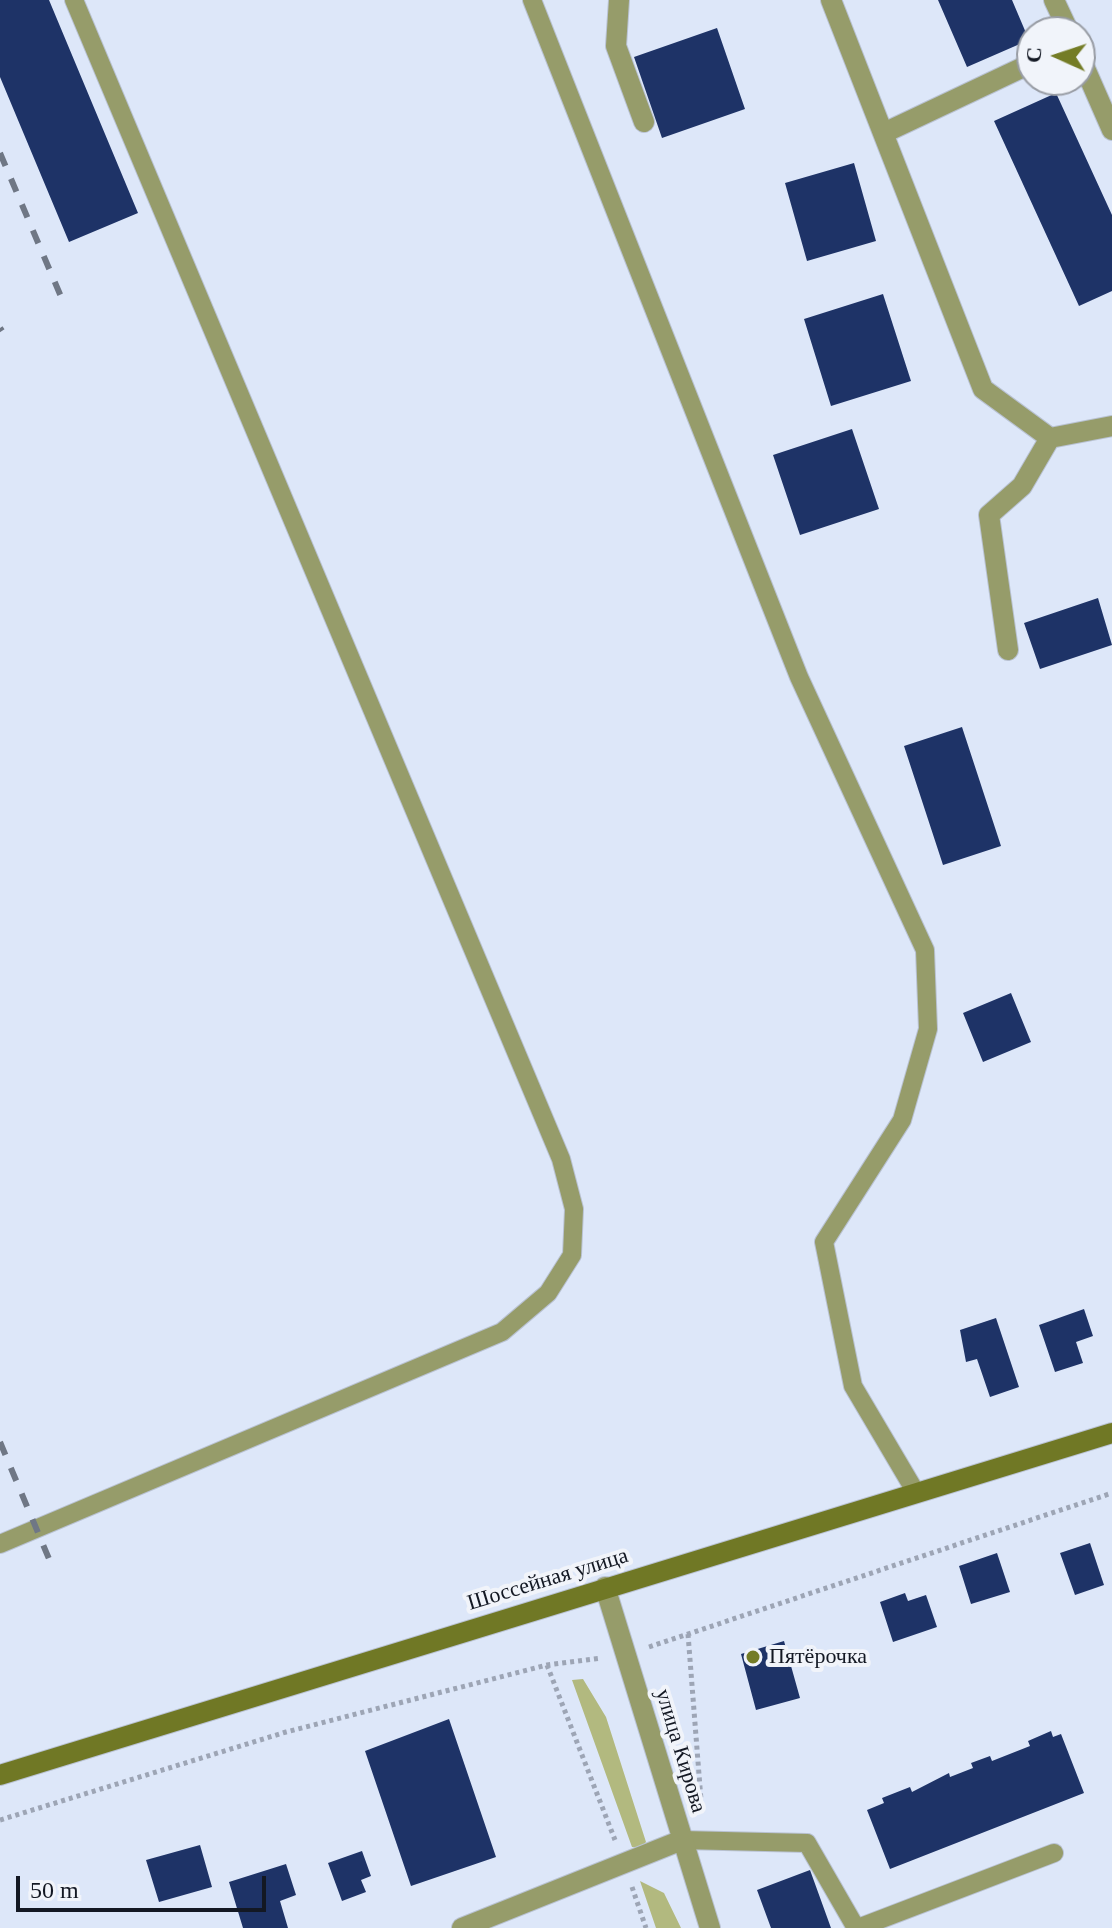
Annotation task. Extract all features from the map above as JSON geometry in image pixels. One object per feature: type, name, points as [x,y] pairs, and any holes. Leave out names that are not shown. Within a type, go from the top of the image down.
[{"type":"main road","name":"Шоссейная улица","points":[[0,1775],[915,1491],[1112,1433]]},
{"type":"street","points":[[619,0],[616,46],[644,122]]},
{"type":"street","points":[[831,0],[886,132],[983,389],[1050,438],[1112,426]]},
{"type":"street","points":[[886,132],[1016,71]]},
{"type":"street","points":[[1096,94],[1112,130]]},
{"type":"street","points":[[1008,650],[989,515],[1022,486],[1050,438]]},
{"type":"street","name":"улица Кирова","points":[[605,1587],[710,1928]]},
{"type":"street","points":[[462,1928],[682,1840]]},
{"type":"lane","points":[[0,1544],[502,1332],[548,1293],[572,1255],[574,1209],[561,1159],[74,0]]},
{"type":"lane","points":[[532,0],[799,677],[925,950],[928,1029],[902,1120],[824,1242],[853,1386],[915,1491]]},
{"type":"lane","points":[[682,1840],[807,1843],[857,1928],[1054,1853]]},
{"type":"path","points":[[0,1820],[286,1732],[547,1665],[626,1655],[1112,1493]]},
{"type":"path","points":[[688,1634],[705,1841]]},
{"type":"path","points":[[547,1665],[646,1928]]},
{"type":"green space","points":[[583,1679],[606,1717],[646,1842],[641,1848],[632,1847],[572,1680]]},
{"type":"green space","points":[[640,1881],[664,1893],[681,1928],[656,1928]]},
{"type":"building","points":[[0,0],[49,0],[138,213],[69,242],[0,77]]},
{"type":"building","points":[[938,0],[1012,0],[1019,16],[1016,16],[1016,46],[967,67]]},
{"type":"building","points":[[717,28],[745,109],[662,138],[634,57]]},
{"type":"building","points":[[1049,96],[1057,96],[1112,215],[1112,291],[1079,306],[994,121]]},
{"type":"building","points":[[854,163],[876,241],[807,261],[785,183]]},
{"type":"building","points":[[883,294],[911,381],[831,406],[804,319]]},
{"type":"building","points":[[852,429],[879,509],[800,535],[773,455]]},
{"type":"building","points":[[1098,598],[1112,645],[1040,669],[1024,623]]},
{"type":"building","points":[[962,727],[1001,846],[943,865],[904,746]]},
{"type":"building","points":[[1011,993],[1031,1042],[983,1062],[963,1013]]},
{"type":"building","points":[[1084,1309],[1093,1336],[1076,1342],[1083,1363],[1055,1372],[1039,1325]]},
{"type":"building","points":[[996,1318],[1019,1387],[990,1397],[977,1359],[966,1362],[960,1330]]},
{"type":"building","points":[[1090,1543],[1104,1585],[1075,1595],[1060,1553]]},
{"type":"building","points":[[997,1553],[1010,1592],[971,1604],[959,1566]]},
{"type":"building","points":[[905,1593],[908,1601],[926,1595],[937,1627],[893,1642],[880,1602]]},
{"type":"building","points":[[784,1641],[800,1698],[756,1710],[741,1654]]},
{"type":"building","points":[[449,1719],[496,1857],[411,1886],[365,1751]]},
{"type":"building","points":[[1051,1731],[1053,1737],[1061,1734],[1084,1793],[890,1869],[867,1810],[884,1803],[882,1798],[910,1787],[912,1792],[949,1773],[950,1777],[973,1768],[971,1763],[990,1756],[992,1761],[1030,1746],[1028,1741]]},
{"type":"building","points":[[200,1845],[212,1887],[159,1902],[146,1860]]},
{"type":"building","points":[[362,1851],[371,1876],[361,1880],[366,1892],[342,1901],[328,1863]]},
{"type":"building","points":[[286,1864],[296,1895],[280,1901],[288,1928],[243,1928],[229,1882]]},
{"type":"building","points":[[810,1870],[831,1928],[771,1928],[757,1890]]},
{"type":"railway","points":[[0,153],[62,299]]},
{"type":"railway","points":[[0,1442],[52,1566]]},
{"type":"place","name":"Пятёрочка","points":[[753,1657]]}]
